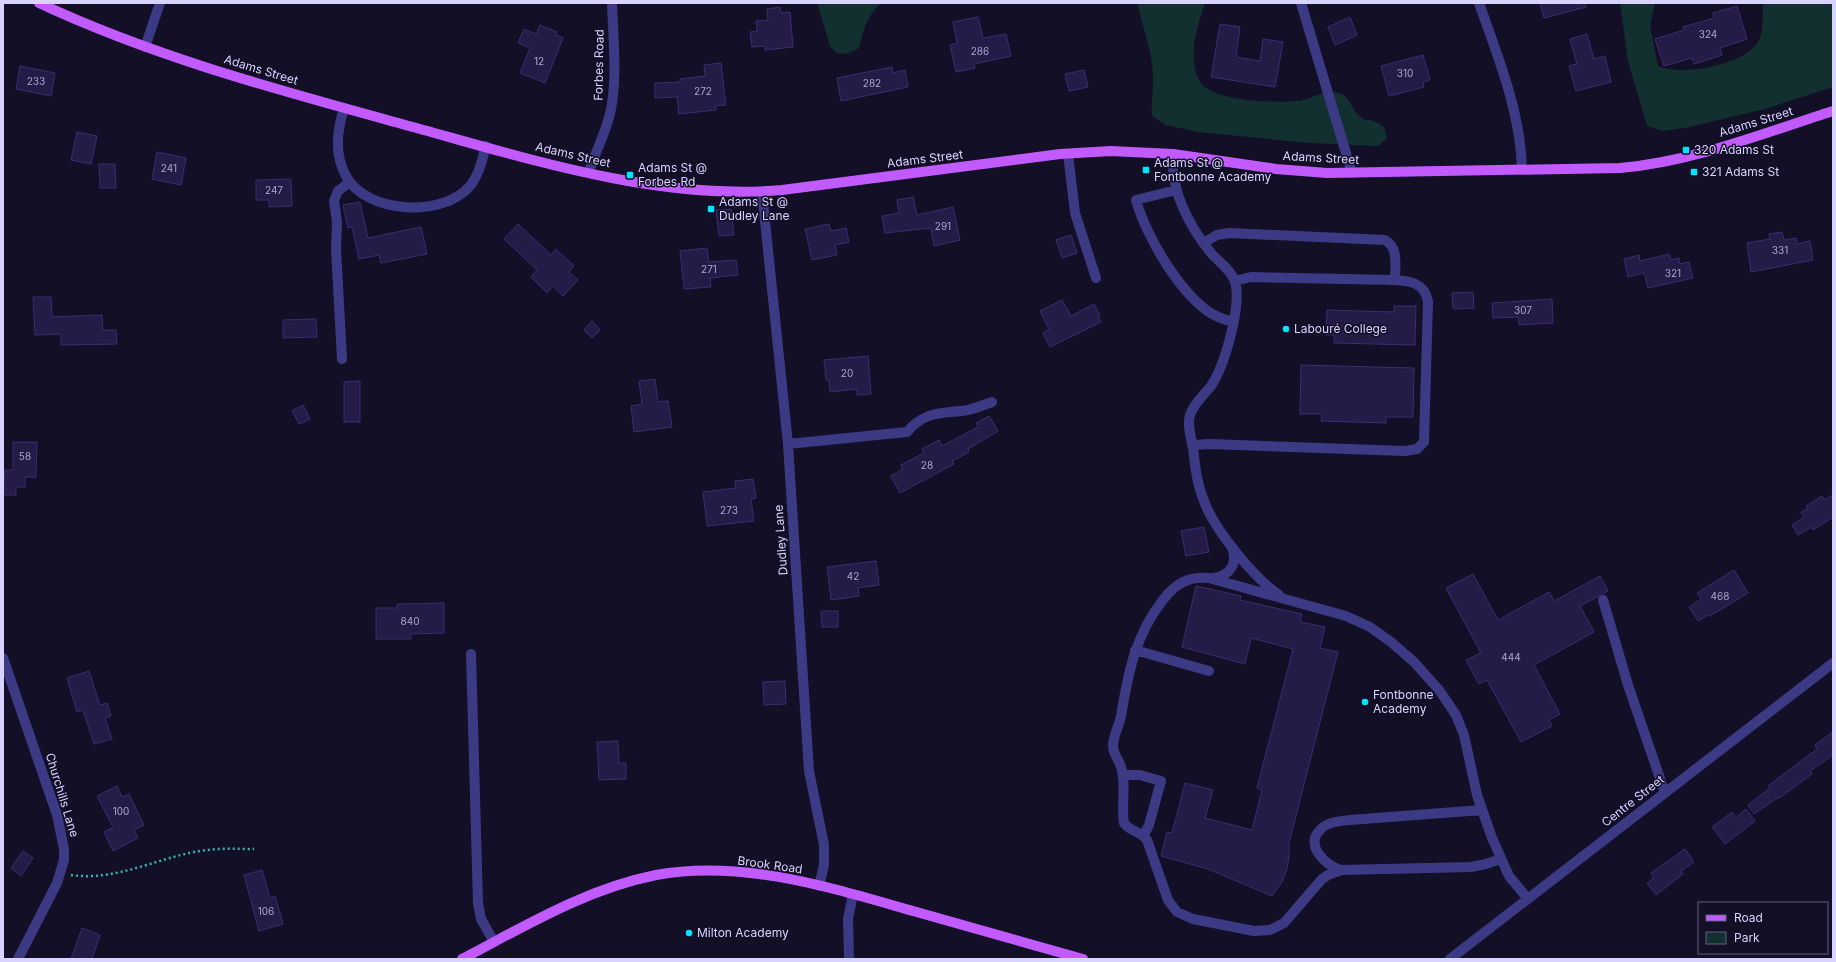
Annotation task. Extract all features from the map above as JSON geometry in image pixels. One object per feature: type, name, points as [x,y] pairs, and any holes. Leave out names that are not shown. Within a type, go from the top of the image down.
[{"type":"main road","name":"Adams Street","points":[[38,3],[81,22],[145,47],[344,108],[589,172],[690,190],[762,192],[1068,154],[1126,151],[1173,154],[1296,171],[1352,173],[1601,169],[1654,164],[1689,156],[1833,111]]},
{"type":"main road","name":"Brook Road","points":[[462,959],[572,902],[618,885],[657,875],[679,872],[718,871],[762,875],[853,894],[1083,959]]},
{"type":"street","points":[[145,47],[160,3]]},
{"type":"street","name":"Forbes Road","points":[[589,172],[606,127],[612,103],[612,3]]},
{"type":"street","points":[[1301,3],[1352,173]]},
{"type":"street","points":[[1479,3],[1517,121],[1521,147],[1522,170]]},
{"type":"street","points":[[344,108],[338,132],[338,148],[342,166],[350,182],[360,192],[384,204],[410,208],[434,206],[453,200],[470,186],[481,167],[486,146]]},
{"type":"street","points":[[1068,154],[1075,213],[1096,278]]},
{"type":"street","points":[[1173,154],[1172,171],[1176,190],[1185,211],[1203,243],[1229,271],[1235,281],[1233,321],[1228,349],[1221,368],[1211,386],[1192,410],[1189,417],[1198,482],[1204,502],[1214,520],[1231,544],[1261,580],[1286,599]]},
{"type":"street","points":[[342,360],[336,249],[337,222],[334,201],[335,195],[338,191],[350,182]]},
{"type":"street","points":[[1176,190],[1136,200],[1144,226],[1161,257],[1185,288],[1217,317],[1233,321]]},
{"type":"street","name":"Dudley Lane","points":[[762,192],[788,444],[809,771],[824,845],[824,865],[819,886]]},
{"type":"street","points":[[1203,243],[1217,235],[1229,233],[1385,240],[1390,242],[1394,252],[1395,280]]},
{"type":"street","points":[[1192,445],[1210,444],[1405,451],[1421,447],[1426,435],[1428,301],[1424,290],[1413,282],[1395,280],[1251,277],[1235,281]]},
{"type":"street","points":[[788,444],[907,432],[920,419],[929,415],[969,410],[992,402]]},
{"type":"street","points":[[1231,544],[1234,558],[1231,570],[1221,577],[1192,578],[1177,585],[1171,590],[1151,616],[1135,650],[1129,669],[1119,723],[1113,744],[1123,775],[1124,823],[1130,830],[1144,835],[1150,847],[1154,864],[1168,900],[1177,912],[1193,919],[1254,930],[1270,930],[1284,923],[1322,879],[1341,870],[1471,867],[1500,859]]},
{"type":"street","points":[[1209,578],[1346,616],[1370,627],[1402,651],[1424,673],[1445,697],[1460,725],[1482,810],[1500,859],[1509,876],[1528,899]]},
{"type":"street","points":[[1603,600],[1628,685],[1665,793]]},
{"type":"street","points":[[1135,650],[1208,671]]},
{"type":"street","points":[[471,654],[478,903],[481,919],[494,942]]},
{"type":"street","name":"Churchills Lane","points":[[3,658],[61,828],[64,849],[61,872],[51,896],[18,959]]},
{"type":"street","name":"Centre Street","points":[[1450,959],[1833,663]]},
{"type":"street","points":[[1123,775],[1140,775],[1161,781],[1149,825],[1144,835]]},
{"type":"street","points":[[1341,870],[1322,860],[1316,848],[1316,835],[1320,830],[1332,823],[1350,820],[1482,810]]},
{"type":"street","points":[[849,959],[848,919],[853,894]]},
{"type":"path","points":[[61,872],[77,876],[110,873],[137,868],[207,850],[254,849]]},
{"type":"green space","points":[[817,3],[881,3],[872,13],[866,24],[859,48],[847,54],[836,53],[830,46]]},
{"type":"green space","points":[[1137,3],[1205,3],[1194,42],[1195,71],[1199,80],[1206,87],[1216,93],[1244,100],[1274,102],[1297,101],[1328,92],[1339,93],[1347,98],[1354,110],[1362,118],[1374,121],[1384,127],[1387,138],[1378,146],[1309,143],[1198,132],[1166,125],[1152,116],[1152,62]]},
{"type":"green space","points":[[1620,3],[1655,3],[1650,26],[1658,66],[1681,70],[1724,64],[1737,59],[1748,52],[1756,45],[1761,35],[1763,3],[1833,3],[1833,87],[1765,109],[1685,128],[1663,131],[1647,126],[1628,61]]},
{"type":"building","points":[[1540,3],[1586,3],[1586,7],[1544,18]]},
{"type":"building","points":[[1737,6],[1747,39],[1720,48],[1722,55],[1694,64],[1692,58],[1664,66],[1655,39],[1684,30],[1683,27],[1714,18],[1713,13]]},
{"type":"building","points":[[780,7],[781,13],[790,12],[793,47],[765,50],[765,46],[752,47],[750,32],[757,31],[756,21],[768,20],[767,9]]},
{"type":"building","points":[[978,17],[983,38],[1006,34],[1011,56],[974,64],[975,68],[956,72],[950,45],[957,43],[953,22]]},
{"type":"building","points":[[1350,17],[1357,35],[1335,45],[1328,27]]},
{"type":"building","points":[[1220,24],[1240,27],[1236,57],[1260,61],[1263,39],[1283,42],[1275,87],[1211,77]]},
{"type":"building","points":[[540,25],[557,32],[556,35],[563,38],[545,83],[520,73],[530,48],[518,43],[524,29],[536,34]]},
{"type":"building","points":[[1587,34],[1594,59],[1605,56],[1611,82],[1576,91],[1569,66],[1577,64],[1570,39]]},
{"type":"building","points":[[1423,55],[1430,80],[1423,82],[1424,87],[1389,96],[1381,66]]},
{"type":"building","points":[[721,63],[726,105],[715,106],[716,110],[679,114],[677,97],[655,98],[655,83],[680,82],[680,79],[705,76],[704,65]]},
{"type":"building","points":[[20,66],[55,73],[51,96],[16,89]]},
{"type":"building","points":[[892,67],[893,73],[905,70],[908,87],[841,101],[837,78]]},
{"type":"building","points":[[1084,70],[1088,87],[1069,91],[1065,74]]},
{"type":"building","points":[[77,132],[97,136],[91,164],[71,160]]},
{"type":"building","points":[[157,152],[186,158],[181,185],[152,179]]},
{"type":"building","points":[[99,164],[115,164],[116,188],[100,188]]},
{"type":"building","points":[[291,179],[292,206],[269,207],[269,200],[256,200],[256,180]]},
{"type":"building","points":[[913,197],[917,215],[953,207],[960,240],[934,246],[931,228],[885,233],[882,216],[899,213],[897,200]]},
{"type":"building","points":[[360,202],[368,238],[421,227],[427,254],[381,263],[379,255],[359,259],[352,227],[348,228],[343,205]]},
{"type":"building","points":[[731,209],[734,235],[719,236],[716,210]]},
{"type":"building","points":[[518,224],[551,255],[556,249],[574,266],[569,272],[578,280],[563,296],[553,286],[547,293],[531,277],[537,270],[504,239]]},
{"type":"building","points":[[829,224],[831,231],[846,228],[849,242],[835,245],[837,255],[812,260],[805,229]]},
{"type":"building","points":[[1782,232],[1784,240],[1796,238],[1797,244],[1810,241],[1813,260],[1751,272],[1747,243],[1770,239],[1769,234]]},
{"type":"building","points":[[1071,235],[1077,253],[1062,258],[1056,240]]},
{"type":"building","points":[[707,248],[709,262],[736,260],[738,275],[710,278],[711,287],[684,289],[680,251]]},
{"type":"building","points":[[1669,254],[1671,260],[1679,258],[1680,264],[1689,262],[1693,278],[1648,288],[1644,273],[1628,277],[1624,259],[1639,255],[1640,261]]},
{"type":"building","points":[[1473,292],[1474,308],[1453,309],[1452,293]]},
{"type":"building","points":[[33,297],[51,297],[52,317],[102,315],[103,330],[116,330],[117,344],[61,345],[61,334],[35,335]]},
{"type":"building","points":[[1552,299],[1553,323],[1519,325],[1518,317],[1493,318],[1492,303]]},
{"type":"building","points":[[1062,300],[1071,316],[1094,304],[1100,316],[1098,317],[1101,322],[1050,347],[1043,333],[1049,329],[1040,311]]},
{"type":"building","points":[[1394,306],[1416,306],[1415,345],[1334,343],[1334,335],[1326,335],[1327,310],[1394,312]]},
{"type":"building","points":[[316,319],[317,337],[283,338],[283,320]]},
{"type":"building","points":[[592,321],[600,330],[592,338],[584,330]]},
{"type":"building","points":[[868,356],[871,394],[857,395],[857,389],[830,392],[829,380],[826,380],[824,360]]},
{"type":"building","points":[[1301,365],[1414,368],[1413,417],[1386,417],[1386,423],[1321,421],[1322,414],[1300,414]]},
{"type":"building","points":[[655,379],[658,402],[668,401],[672,427],[634,432],[631,406],[642,404],[639,381]]},
{"type":"building","points":[[360,381],[360,422],[344,422],[344,382]]},
{"type":"building","points":[[303,405],[310,419],[299,424],[292,411]]},
{"type":"building","points":[[989,416],[998,431],[968,449],[969,452],[952,461],[954,464],[900,493],[891,476],[903,469],[901,465],[924,453],[922,449],[939,440],[942,446],[978,427],[976,423]]},
{"type":"building","points":[[13,442],[37,442],[36,477],[25,477],[25,487],[16,487],[16,495],[3,495],[5,470],[13,470]]},
{"type":"building","points":[[753,479],[756,498],[751,499],[754,521],[707,526],[703,492],[736,488],[735,481]]},
{"type":"building","points":[[1833,495],[1833,517],[1813,530],[1811,527],[1798,535],[1792,525],[1804,517],[1801,512],[1808,508],[1806,506],[1822,496],[1825,500]]},
{"type":"building","points":[[1204,527],[1209,552],[1186,556],[1181,531]]},
{"type":"building","points":[[876,561],[879,585],[858,588],[859,596],[831,600],[827,567]]},
{"type":"building","points":[[1734,570],[1748,593],[1710,616],[1708,615],[1698,621],[1689,607],[1701,599],[1697,593]]},
{"type":"building","points":[[1473,574],[1498,620],[1549,592],[1554,601],[1600,576],[1608,591],[1580,606],[1594,632],[1534,665],[1560,714],[1549,720],[1552,726],[1521,742],[1487,680],[1479,684],[1466,660],[1481,653],[1446,588]]},
{"type":"building","points":[[1196,586],[1241,596],[1240,600],[1302,614],[1300,622],[1325,627],[1320,648],[1338,652],[1289,843],[1287,869],[1282,882],[1272,896],[1208,869],[1161,856],[1167,832],[1172,833],[1185,783],[1213,790],[1205,818],[1252,830],[1262,790],[1257,788],[1293,649],[1251,638],[1245,664],[1182,647]]},
{"type":"building","points":[[444,603],[444,633],[411,634],[411,639],[376,639],[376,608],[397,608],[397,604]]},
{"type":"building","points":[[821,611],[838,611],[838,627],[822,627]]},
{"type":"building","points":[[89,671],[100,705],[107,703],[111,716],[105,718],[112,739],[94,744],[83,710],[77,712],[67,678]]},
{"type":"building","points":[[785,681],[786,704],[764,705],[763,682]]},
{"type":"building","points":[[1833,732],[1833,755],[1810,771],[1812,774],[1778,799],[1777,798],[1754,814],[1748,805],[1770,788],[1768,786],[1817,749],[1815,745]]},
{"type":"building","points":[[618,741],[619,763],[626,763],[626,779],[599,780],[597,742]]},
{"type":"building","points":[[117,786],[122,797],[129,794],[144,825],[134,830],[138,838],[113,851],[104,832],[113,827],[97,796]]},
{"type":"building","points":[[1746,809],[1755,821],[1725,844],[1712,827],[1732,812],[1736,817]]},
{"type":"building","points":[[1685,849],[1694,862],[1681,871],[1683,874],[1656,895],[1647,883],[1654,878],[1651,873]]},
{"type":"building","points":[[23,851],[33,858],[21,876],[11,868]]},
{"type":"building","points":[[262,870],[270,898],[275,896],[283,924],[259,931],[244,875]]},
{"type":"building","points":[[82,928],[100,935],[92,959],[71,959]]},
{"type":"place","name":"320 Adams St","points":[[1686,150]]},
{"type":"place","name":"Adams St @ Fontbonne Academy","points":[[1146,170]]},
{"type":"place","name":"321 Adams St","points":[[1694,172]]},
{"type":"place","name":"Adams St @ Forbes Rd","points":[[630,175]]},
{"type":"place","name":"Adams St @ Dudley Lane","points":[[711,209]]},
{"type":"place","name":"Labouré College","points":[[1286,329]]},
{"type":"place","name":"Fontbonne Academy","points":[[1365,702]]},
{"type":"place","name":"Milton Academy","points":[[689,933]]}]
